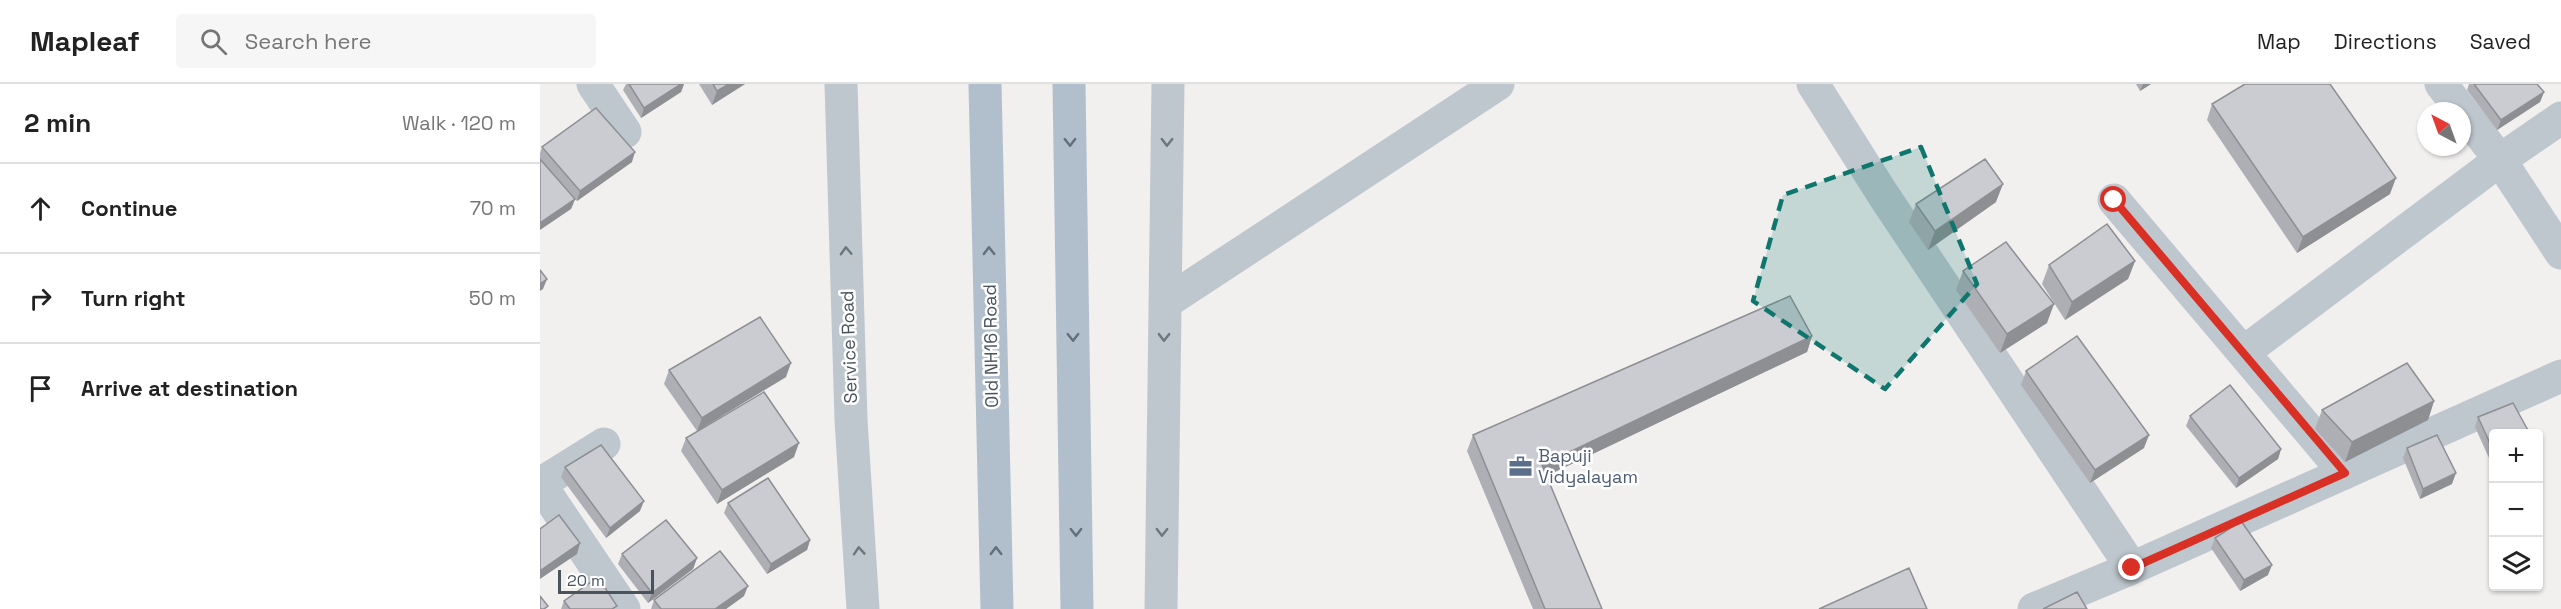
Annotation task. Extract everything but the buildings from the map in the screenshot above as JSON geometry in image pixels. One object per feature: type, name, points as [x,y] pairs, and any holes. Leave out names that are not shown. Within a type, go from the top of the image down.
[{"type":"main road","name":"Old NH16 Road","points":[[985,84],[997,609]]},
{"type":"main road","points":[[1069,84],[1077,609]]},
{"type":"street","points":[[593,84],[625,132]]},
{"type":"street","name":"Service Road","points":[[841,84],[851,420],[863,609]]},
{"type":"street","points":[[1161,609],[1168,84]]},
{"type":"street","points":[[1165,303],[1498,84]]},
{"type":"street","points":[[1813,84],[1884,196],[2132,568]]},
{"type":"street","points":[[2441,84],[2500,160],[2561,254]]},
{"type":"street","points":[[2244,352],[2500,160],[2561,118]]},
{"type":"street","points":[[2114,200],[2345,473]]},
{"type":"street","points":[[2034,609],[2132,568],[2561,376]]},
{"type":"street","points":[[604,444],[540,484],[624,609]]},
{"type":"highlighted area","points":[[1921,147],[1977,284],[1885,389],[1753,301],[1783,195]]},
{"type":"place","name":"Bapuji Vidyalayam","points":[[1520,466]]},
{"type":"route","points":[[2114,200],[2345,473],[2132,568]]}]
